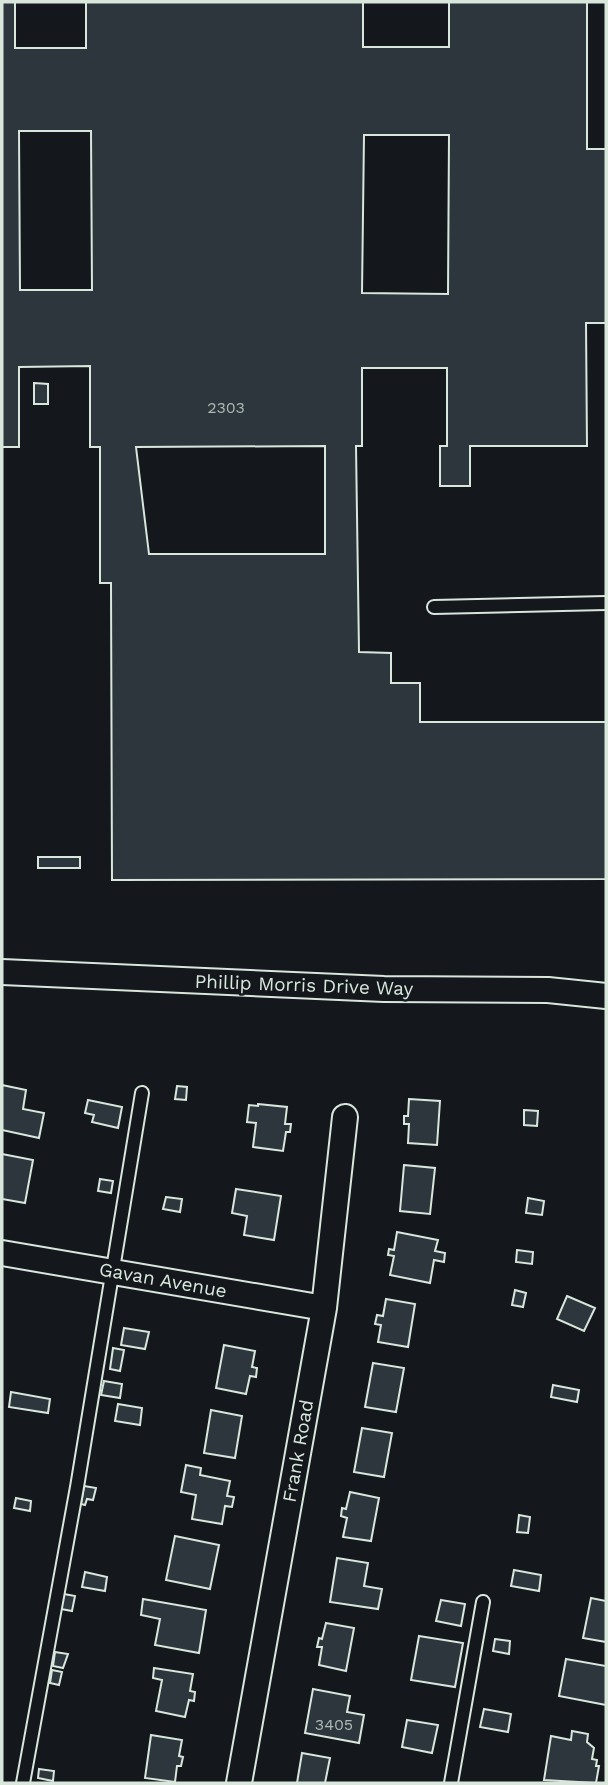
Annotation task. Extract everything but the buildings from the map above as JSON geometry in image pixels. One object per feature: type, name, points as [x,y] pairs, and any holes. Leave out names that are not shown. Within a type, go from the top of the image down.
[{"type":"street","name":"Phillip Morris Drive Way","points":[[2,972],[384,989],[548,990],[606,996]]},
{"type":"street","name":"Frank Road","points":[[239,1783],[324,1308],[345,1117]]},
{"type":"street","name":"Gavan Avenue","points":[[2,1253],[324,1308]]},
{"type":"lane","points":[[433,607],[606,603]]},
{"type":"lane","points":[[23,1783],[114,1272],[142,1093]]},
{"type":"lane","points":[[451,1783],[483,1602]]}]
